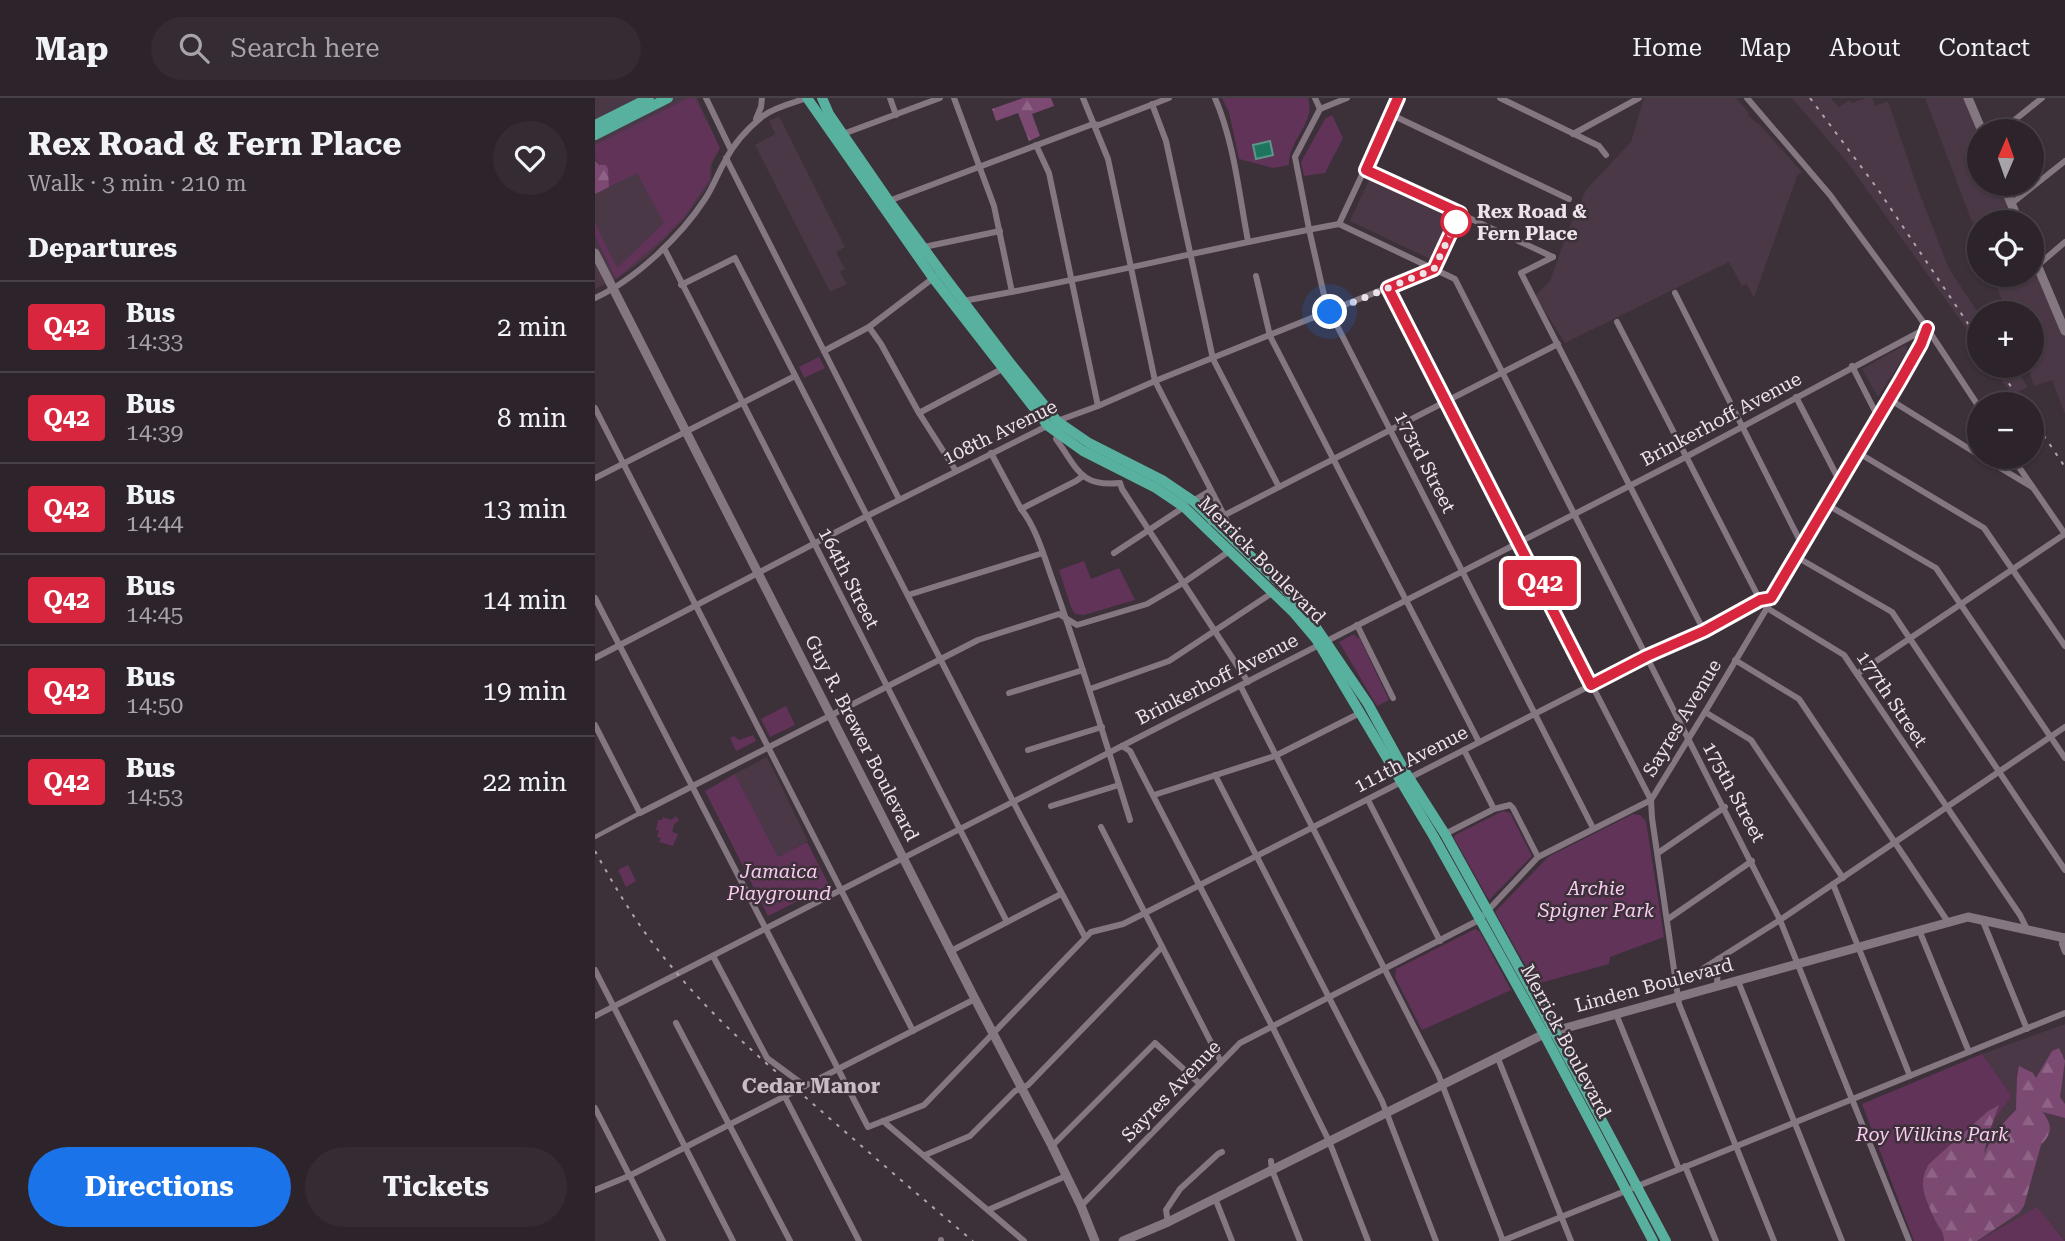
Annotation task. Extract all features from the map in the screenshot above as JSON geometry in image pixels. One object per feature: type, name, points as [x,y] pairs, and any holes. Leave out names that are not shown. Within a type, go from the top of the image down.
[{"type":"main road","points":[[595,125],[649,98]]},
{"type":"main road","points":[[595,135],[668,98]]},
{"type":"main road","name":"Merrick Boulevard","points":[[807,98],[937,275],[1002,369],[1053,423],[1162,480],[1307,614],[1360,713],[1405,781],[1445,834],[1483,916]]},
{"type":"main road","name":"Merrick Boulevard","points":[[822,98],[827,111],[885,203],[924,247],[937,275],[963,300],[1058,433],[1083,451],[1189,504]]},
{"type":"main road","points":[[1968,98],[1977,119]]},
{"type":"main road","points":[[2008,196],[2014,210]]},
{"type":"main road","name":"Guy R. Brewer Boulevard","points":[[595,253],[1052,1146],[1095,1241]]},
{"type":"main road","points":[[2044,282],[2065,331]]},
{"type":"main road","name":"Merrick Boulevard","points":[[1210,523],[1230,535],[1235,547],[1272,593],[1323,642],[1368,704],[1433,837],[1483,916],[1666,1241]]},
{"type":"main road","name":"Linden Boulevard","points":[[1126,1240],[1215,1198],[1271,1165],[1329,1141],[1549,1032],[1968,917],[2064,937]]},
{"type":"main road","name":"Merrick Boulevard","points":[[1549,1032],[1653,1241]]},
{"type":"street","points":[[706,98],[731,150]]},
{"type":"street","points":[[753,125],[762,98]]},
{"type":"street","points":[[595,298],[613,290],[640,271],[664,248],[706,199],[731,150],[753,125],[771,111],[807,98]]},
{"type":"street","points":[[890,98],[896,115]]},
{"type":"street","points":[[843,134],[940,98]]},
{"type":"street","points":[[954,98],[993,206],[1012,292]]},
{"type":"street","points":[[1083,98],[1108,159],[1155,381],[1224,514],[1232,532],[1230,535]]},
{"type":"street","points":[[885,203],[1169,98]]},
{"type":"street","points":[[1215,98],[1228,141],[1248,241]]},
{"type":"street","points":[[1315,98],[1319,109],[1347,98]]},
{"type":"street","points":[[963,300],[1339,224],[1398,98]]},
{"type":"street","points":[[1500,98],[1599,146],[1606,155]]},
{"type":"street","points":[[1573,134],[1639,98]]},
{"type":"street","points":[[1747,98],[1830,195],[1927,328],[1969,392]]},
{"type":"street","points":[[2016,119],[2042,98]]},
{"type":"street","points":[[1152,104],[1166,141],[1213,359],[1279,487]]},
{"type":"street","name":"173rd Street","points":[[1319,109],[1295,157],[1309,229],[1330,312],[1593,828]]},
{"type":"street","points":[[1392,115],[1569,199]]},
{"type":"street","points":[[1036,145],[1049,173],[1098,406]]},
{"type":"street","points":[[726,158],[899,499]]},
{"type":"street","points":[[2011,204],[2065,161]]},
{"type":"street","points":[[1366,170],[1553,257],[1521,273],[1704,631]]},
{"type":"street","points":[[1434,269],[1460,213]]},
{"type":"street","name":"175th Street","points":[[1339,224],[1455,279],[1780,920],[1909,1241]]},
{"type":"street","points":[[924,247],[1000,231]]},
{"type":"street","points":[[2044,260],[2065,242]]},
{"type":"street","name":"164th Street","points":[[664,248],[1007,922]]},
{"type":"street","points":[[681,285],[734,258],[1085,937]]},
{"type":"street","name":"108th Avenue","points":[[595,657],[899,499],[1053,423],[1434,269]]},
{"type":"street","points":[[824,351],[869,327],[937,275]]},
{"type":"street","points":[[1256,276],[1270,336],[1479,742]]},
{"type":"street","points":[[1388,288],[1651,800],[1679,1004],[1774,1241]]},
{"type":"street","points":[[1675,293],[1802,545]]},
{"type":"street","name":"177th Street","points":[[1617,322],[1760,600],[1767,608],[1844,655],[2027,929]]},
{"type":"street","points":[[869,327],[956,471]]},
{"type":"street","name":"Brinkerhoff Avenue","points":[[595,1016],[1631,486],[1927,328]]},
{"type":"street","name":"Sayres Avenue","points":[[1081,1206],[1240,1043],[1440,941],[1483,916],[1538,857],[1651,800],[1767,608],[1921,344],[1927,328]]},
{"type":"street","points":[[1210,523],[1557,344]]},
{"type":"street","points":[[1852,366],[1878,417]]},
{"type":"street","points":[[919,413],[1002,369]]},
{"type":"street","points":[[595,478],[795,376]]},
{"type":"street","points":[[1796,397],[1840,482]]},
{"type":"street","points":[[1889,399],[1967,447]]},
{"type":"street","points":[[595,408],[912,1031]]},
{"type":"street","points":[[1058,433],[1056,439],[1083,476],[1095,483],[1120,483]]},
{"type":"street","points":[[1857,452],[1984,528],[2065,646]]},
{"type":"street","points":[[991,453],[1027,516],[1043,553],[1090,689],[1130,820]]},
{"type":"street","points":[[2002,469],[2033,488]]},
{"type":"street","points":[[1857,674],[2065,534],[2021,469]]},
{"type":"street","points":[[1126,472],[1120,483],[1122,489],[1248,682]]},
{"type":"street","points":[[1021,509],[1083,476]]},
{"type":"street","points":[[1114,553],[1211,490]]},
{"type":"street","points":[[1826,504],[1936,568],[2065,758]]},
{"type":"street","points":[[595,837],[978,640],[1059,614],[1077,625],[1147,604],[1184,583],[1235,547]]},
{"type":"street","points":[[908,595],[1043,553]]},
{"type":"street","points":[[1795,556],[1892,612],[2065,870]]},
{"type":"street","points":[[1090,689],[1169,661],[1272,593]]},
{"type":"street","points":[[595,598],[838,1069]]},
{"type":"street","name":"111th Avenue","points":[[838,1069],[868,1128],[924,1105],[1091,932],[1123,924],[1647,656],[1704,631],[1760,600],[1771,598]]},
{"type":"street","points":[[1357,625],[1394,698]]},
{"type":"street","points":[[1735,660],[1799,699],[1948,922]]},
{"type":"street","points":[[1009,692],[1083,670]]},
{"type":"street","points":[[1241,687],[1439,1074],[1503,1241],[2065,1013]]},
{"type":"street","points":[[1706,712],[1751,740],[1843,878]]},
{"type":"street","points":[[1154,795],[1275,755],[1360,713]]},
{"type":"street","points":[[595,725],[640,813]]},
{"type":"street","points":[[1028,750],[1102,727]]},
{"type":"street","points":[[1677,985],[1780,920],[2065,727]]},
{"type":"street","points":[[1122,746],[1131,751],[1272,1026],[1329,1141],[1369,1241]]},
{"type":"street","points":[[1464,750],[1494,809]]},
{"type":"street","points":[[1215,775],[1382,1101],[1436,1241]]},
{"type":"street","points":[[1051,806],[1119,785]]},
{"type":"street","points":[[1368,800],[1440,941]]},
{"type":"street","points":[[1445,834],[1494,809],[1510,805],[1520,819],[1538,857]]},
{"type":"street","points":[[1658,853],[1725,807]]},
{"type":"street","points":[[1101,827],[1221,1062]]},
{"type":"street","points":[[1668,919],[1752,861]]},
{"type":"street","points":[[1833,884],[1910,1076]]},
{"type":"street","points":[[951,951],[1061,894]]},
{"type":"street","points":[[1982,919],[2027,1029]]},
{"type":"street","points":[[1919,930],[1969,1052]]},
{"type":"street","points":[[2064,937],[2062,944],[2065,952]]},
{"type":"street","points":[[925,1155],[970,1136],[1021,1087],[1028,1085],[1162,947]]},
{"type":"street","points":[[713,956],[767,1058],[805,1086]]},
{"type":"street","points":[[1717,986],[1718,959]]},
{"type":"street","points":[[595,970],[733,1241]]},
{"type":"street","points":[[1738,981],[1842,1241]]},
{"type":"street","points":[[595,1190],[629,1176],[975,999]]},
{"type":"street","points":[[1616,1014],[1716,1241]]},
{"type":"street","points":[[676,1023],[790,1241]]},
{"type":"street","points":[[1052,1146],[1155,1043],[1200,1084]]},
{"type":"street","points":[[1497,1056],[1571,1241]]},
{"type":"street","points":[[785,1097],[859,1241]]},
{"type":"street","points":[[595,1108],[663,1241]]},
{"type":"street","points":[[883,1121],[1024,1241]]},
{"type":"street","points":[[1168,1222],[1166,1210],[1174,1196],[1222,1152]]},
{"type":"street","points":[[1271,1165],[1300,1241]]},
{"type":"street","points":[[988,1210],[1066,1176]]},
{"type":"street","points":[[1215,1198],[1232,1241]]},
{"type":"shaded area","points":[[595,98],[697,98],[720,148],[712,164],[711,182],[685,218],[647,257],[618,278],[595,289]]},
{"type":"shaded area","points":[[1644,98],[1736,98],[1749,113],[1748,116],[1760,125],[1802,172],[1797,176],[1754,298],[1747,284],[1742,286],[1729,262],[1565,343],[1535,296],[1550,281],[1586,190],[1631,142]]},
{"type":"shaded area","points":[[1792,98],[1831,98],[1839,107],[1850,100],[1852,103],[1866,98],[1872,98],[1875,106],[1888,101],[1949,269],[1970,301],[1967,301],[1967,329],[1847,162]]},
{"type":"shaded area","points":[[1925,98],[1973,98],[1982,119],[1967,119],[1967,196],[2013,196],[2019,210],[1968,210]]},
{"type":"shaded area","points":[[779,116],[845,247],[836,252],[845,269],[840,272],[847,284],[830,292],[755,145],[775,134],[769,121]]},
{"type":"shaded area","points":[[1270,141],[1273,155],[1256,159],[1253,145]]},
{"type":"shaded area","points":[[1369,180],[1452,217],[1432,260],[1350,221]]},
{"type":"shaded area","points":[[2044,269],[2065,321],[2065,414],[2052,380],[2034,386],[2031,378],[2044,378],[2044,301],[2002,301],[1997,287],[2044,287]]},
{"type":"shaded area","points":[[1905,345],[1908,351],[1878,397],[1862,369]]},
{"type":"shaded area","points":[[2000,378],[2022,378],[2028,387],[2018,392],[2010,392]]},
{"type":"shaded area","points":[[767,757],[808,841],[778,857],[735,774]]},
{"type":"shaded area","points":[[2065,1024],[2065,1240],[2037,1208],[1978,1241],[1964,1241],[1958,1226],[1995,1119],[2012,1096],[1982,1054]]},
{"type":"green space","points":[[688,98],[695,98],[720,148],[710,164],[710,179],[685,216],[616,279],[595,236],[595,223],[617,268],[664,223],[637,173],[609,187],[608,169],[597,160],[595,145]]},
{"type":"green space","points":[[1023,98],[1051,98],[1054,106],[1032,114],[1040,136],[1029,141],[1018,113],[996,121],[992,109]]},
{"type":"green space","points":[[1222,98],[1308,98],[1309,115],[1292,148],[1289,165],[1273,168],[1239,159],[1229,112]]},
{"type":"green space","points":[[1332,115],[1343,138],[1325,173],[1304,176],[1301,162],[1325,119]]},
{"type":"green space","points":[[595,161],[599,165],[606,165],[609,187],[595,194]]},
{"type":"green space","points":[[819,357],[825,368],[804,378],[799,367]]},
{"type":"green space","points":[[1084,561],[1091,579],[1119,568],[1135,600],[1084,615],[1075,614],[1059,570]]},
{"type":"green space","points":[[1354,634],[1359,637],[1389,700],[1377,706],[1339,642]]},
{"type":"green space","points":[[786,706],[795,725],[770,737],[761,719]]},
{"type":"green space","points":[[753,735],[756,741],[736,751],[730,738],[734,736],[739,740]]},
{"type":"green space","name":"Jamaica Playground","points":[[735,774],[778,857],[807,842],[829,885],[768,916],[705,791]]},
{"type":"green space","name":"Archie Spigner Park","points":[[1503,811],[1510,813],[1532,856],[1489,900],[1454,838],[1455,835]]},
{"type":"green space","name":"Archie Spigner Park","points":[[1633,814],[1640,815],[1646,821],[1664,937],[1610,957],[1609,964],[1536,984],[1495,912],[1548,857]]},
{"type":"green space","points":[[676,816],[679,821],[674,824],[672,832],[678,834],[673,846],[659,842],[661,838],[657,837],[659,831],[656,830],[658,820],[663,817],[671,820]]},
{"type":"green space","points":[[628,865],[636,881],[626,887],[618,870]]},
{"type":"green space","name":"Archie Spigner Park","points":[[1475,929],[1480,932],[1511,990],[1422,1030],[1395,977],[1396,969]]},
{"type":"green space","points":[[2059,1048],[2065,1061],[2060,1097],[2065,1104],[2065,1118],[2043,1112],[2048,1121],[2049,1133],[2041,1145],[2024,1206],[2019,1213],[1977,1241],[1944,1241],[1924,1192],[1923,1179],[1929,1164],[1987,1112],[1999,1105],[1984,1154],[1998,1130],[2016,1110],[2019,1066],[2033,1073],[2036,1078],[2052,1051]]},
{"type":"green space","name":"Roy Wilkins Park","points":[[1982,1054],[2012,1096],[1995,1119],[1958,1225],[1964,1241],[1914,1241],[1862,1104]]},
{"type":"green space","points":[[2037,1207],[2065,1241],[1978,1241]]},
{"type":"railway","points":[[1810,98],[1877,188],[1967,322]]},
{"type":"railway","points":[[2005,378],[2015,392]]},
{"type":"railway","points":[[2044,436],[2065,467]]},
{"type":"railway","points":[[595,851],[650,939],[703,1003],[775,1071],[973,1241]]},
{"type":"bus line","name":"Q42","points":[[1398,98],[1366,170],[1460,213],[1434,269],[1388,288],[1591,685],[1704,631],[1760,600],[1771,598],[1900,381],[1927,328]]},
{"type":"place","name":"Rex Road & Fern Place","points":[[1456,222]]},
{"type":"district","name":"Cedar Manor","points":[[811,1086]]},
{"type":"route","points":[[1330,312],[1434,269],[1456,222]]}]
